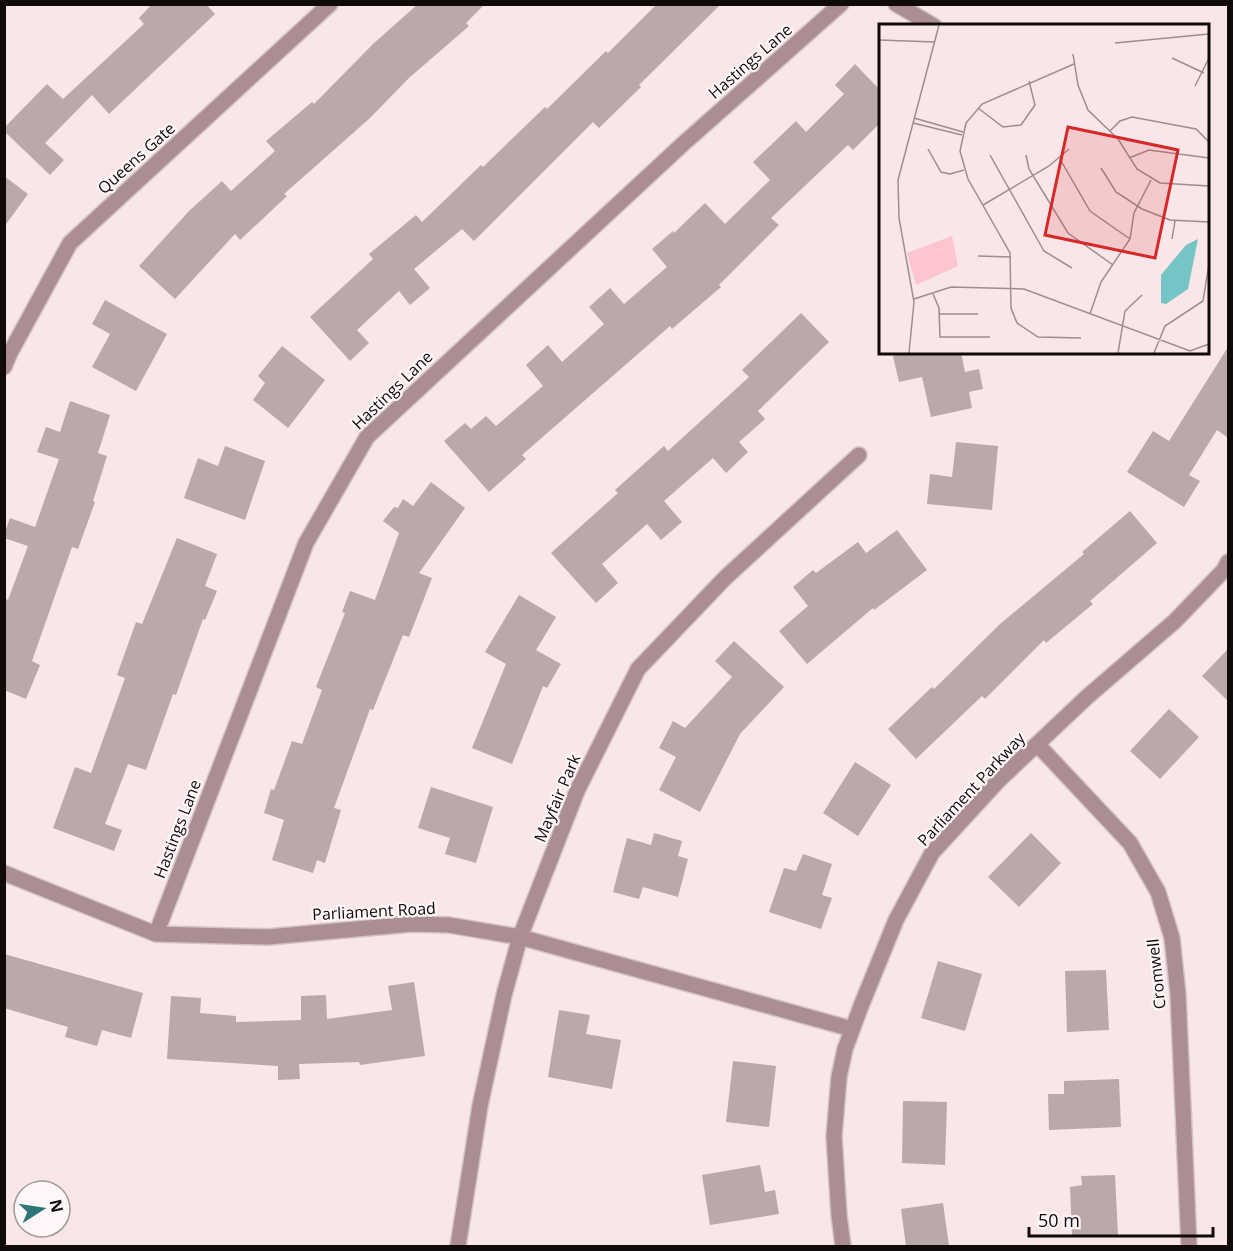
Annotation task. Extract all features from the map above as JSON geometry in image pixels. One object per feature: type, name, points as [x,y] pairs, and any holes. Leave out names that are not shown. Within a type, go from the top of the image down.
[{"type":"street","name":"Queens Gate","points":[[4,367],[70,243],[330,4]]},
{"type":"street","name":"Hastings Lane","points":[[156,934],[306,543],[367,437],[684,142],[842,4]]},
{"type":"street","points":[[896,4],[931,24]]},
{"type":"street","name":"Mayfair Park","points":[[458,1246],[480,1106],[504,995],[520,937],[576,791],[638,669],[725,578],[859,455]]},
{"type":"street","name":"Parliament Parkway","points":[[843,1246],[834,1136],[838,1077],[852,1029],[896,921],[932,853],[999,780],[1087,697],[1175,621],[1224,570],[1228,562]]},
{"type":"street","name":"Cromwell","points":[[1037,744],[1130,843],[1158,892],[1172,938],[1178,994],[1189,1246]]},
{"type":"street","name":"Parliament Road","points":[[4,873],[156,934],[267,937],[412,924],[449,925],[520,937],[852,1029]]},
{"type":"building","points":[[152,4],[206,4],[215,14],[109,114],[92,95],[45,143],[64,160],[50,175],[4,131],[4,128],[47,84],[63,99],[144,24],[139,18]]},
{"type":"building","points":[[418,4],[485,4],[466,23],[469,26],[409,78],[370,118],[284,194],[287,196],[240,240],[235,234],[175,299],[139,266],[189,211],[222,181],[231,191],[275,151],[266,141],[312,102],[314,104],[373,44]]},
{"type":"building","points":[[657,4],[721,4],[599,128],[593,122],[474,241],[462,229],[414,269],[430,288],[410,305],[399,291],[357,330],[369,343],[350,361],[310,317],[373,259],[369,254],[416,215],[422,222],[545,107],[547,109],[606,51],[608,53]]},
{"type":"building","points":[[855,64],[879,89],[879,124],[853,150],[848,145],[771,218],[779,225],[719,285],[721,287],[672,329],[670,326],[522,455],[526,459],[489,492],[444,441],[465,423],[471,429],[486,416],[496,426],[543,386],[526,365],[548,345],[562,362],[604,324],[589,307],[610,288],[624,304],[667,267],[652,249],[673,231],[674,233],[705,203],[725,224],[770,180],[753,162],[796,121],[806,132],[844,94],[835,85]]},
{"type":"building","points":[[4,176],[28,194],[4,227]]},
{"type":"building","points":[[105,300],[167,334],[136,391],[92,367],[110,334],[92,324]]},
{"type":"building","points":[[801,313],[829,342],[758,411],[765,419],[739,442],[748,452],[726,473],[713,458],[664,501],[682,522],[661,540],[647,524],[602,564],[618,583],[596,603],[551,553],[618,493],[615,490],[664,446],[668,451],[749,377],[742,370]]},
{"type":"building","points":[[282,346],[325,380],[288,428],[253,400],[265,383],[258,376]]},
{"type":"building","points":[[1228,347],[1228,438],[1217,430],[1189,475],[1200,481],[1184,507],[1127,472],[1153,431],[1169,441]]},
{"type":"building","points":[[961,354],[965,372],[979,369],[983,389],[969,392],[972,408],[931,417],[922,377],[899,382],[893,356]]},
{"type":"building","points":[[70,401],[110,415],[98,453],[107,456],[93,501],[95,502],[78,549],[72,547],[32,661],[40,665],[26,699],[4,690],[4,598],[8,600],[28,546],[4,538],[4,535],[10,518],[35,527],[59,459],[37,452],[46,427],[60,432]]},
{"type":"building","points":[[956,442],[998,446],[992,510],[927,504],[930,474],[952,477]]},
{"type":"building","points":[[225,446],[265,461],[245,520],[184,498],[198,458],[218,466]]},
{"type":"building","points":[[431,482],[465,508],[419,573],[432,578],[409,637],[403,635],[373,710],[370,709],[334,808],[341,810],[325,863],[317,860],[313,873],[272,860],[284,820],[264,813],[271,789],[274,790],[292,741],[302,744],[322,690],[316,687],[345,613],[342,612],[350,591],[375,600],[399,533],[383,521],[394,507],[398,508],[403,499],[413,506]]},
{"type":"building","points":[[1130,511],[1157,543],[1090,601],[1093,604],[1046,643],[1044,640],[985,699],[982,696],[916,759],[888,729],[932,687],[934,689],[1000,624],[1084,554],[1082,552]]},
{"type":"building","points":[[897,530],[927,570],[874,610],[873,608],[807,664],[779,631],[808,606],[793,587],[813,570],[816,573],[858,542],[866,553]]},
{"type":"building","points":[[177,538],[217,554],[205,586],[217,591],[205,620],[203,619],[176,695],[173,694],[146,770],[128,764],[105,824],[122,830],[114,851],[53,828],[75,767],[91,773],[125,678],[117,675],[136,622],[142,624]]},
{"type":"building","points":[[519,595],[556,617],[536,650],[561,664],[547,688],[543,686],[512,764],[472,748],[506,664],[485,652]]},
{"type":"building","points":[[734,641],[784,687],[740,734],[700,812],[659,790],[676,757],[659,748],[673,721],[685,728],[732,677],[715,661]]},
{"type":"building","points":[[1228,649],[1228,701],[1202,676]]},
{"type":"building","points":[[1169,709],[1199,737],[1160,779],[1130,751]]},
{"type":"building","points":[[855,762],[891,785],[858,836],[823,813]]},
{"type":"building","points":[[431,787],[493,807],[476,863],[445,854],[450,838],[418,828]]},
{"type":"building","points":[[654,833],[682,841],[678,856],[688,859],[678,897],[643,887],[639,899],[613,892],[627,838],[651,845]]},
{"type":"building","points":[[1031,833],[1061,863],[1019,907],[988,877]]},
{"type":"building","points":[[803,854],[832,864],[822,895],[832,898],[821,929],[769,912],[784,868],[796,871]]},
{"type":"building","points":[[4,954],[143,993],[131,1038],[102,1030],[97,1046],[65,1037],[68,1027],[4,1008]]},
{"type":"building","points":[[938,961],[982,974],[965,1031],[921,1018]]},
{"type":"building","points":[[1106,970],[1109,1030],[1067,1032],[1065,971]]},
{"type":"building","points":[[414,982],[425,1056],[360,1065],[359,1062],[299,1064],[300,1079],[278,1080],[278,1066],[167,1059],[171,996],[201,998],[200,1013],[236,1016],[236,1022],[301,1020],[301,996],[326,995],[327,1019],[392,1010],[388,986]]},
{"type":"building","points":[[559,1010],[590,1015],[586,1034],[621,1040],[612,1089],[548,1077]]},
{"type":"building","points":[[733,1061],[776,1066],[769,1127],[726,1122]]},
{"type":"building","points":[[1119,1079],[1121,1127],[1049,1130],[1048,1094],[1064,1094],[1064,1081]]},
{"type":"building","points":[[903,1101],[947,1102],[945,1165],[902,1163]]},
{"type":"building","points":[[760,1165],[765,1192],[775,1190],[779,1214],[710,1225],[702,1175]]},
{"type":"building","points":[[1115,1175],[1118,1235],[1072,1237],[1070,1187],[1082,1185],[1081,1176]]},
{"type":"building","points":[[943,1203],[949,1246],[906,1246],[901,1209]]}]
